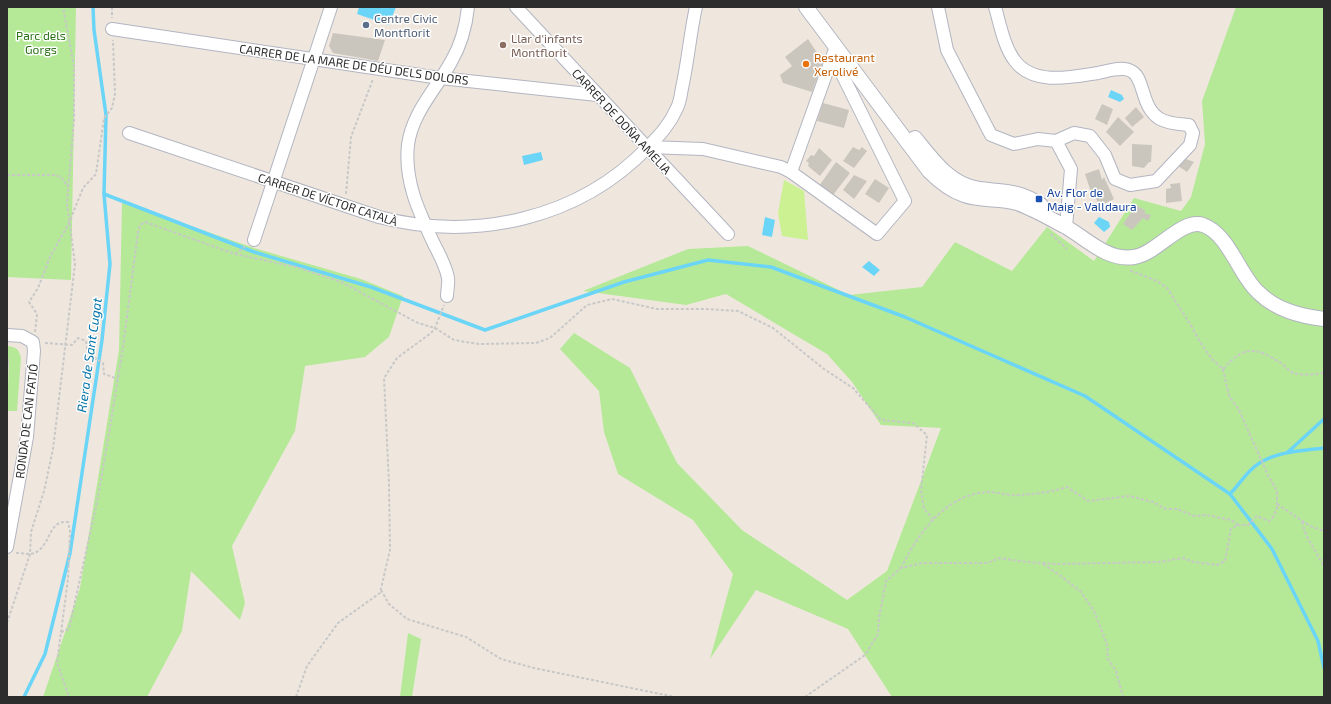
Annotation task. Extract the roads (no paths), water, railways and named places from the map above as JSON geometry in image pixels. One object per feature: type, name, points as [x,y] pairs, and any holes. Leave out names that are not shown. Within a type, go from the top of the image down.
[{"type":"street","points":[[254,240],[331,7]]},
{"type":"street","points":[[447,296],[448,278],[443,262],[425,226],[413,196],[408,165],[408,144],[413,124],[451,62],[463,37],[468,7]]},
{"type":"street","name":"CARRER DE DOÑA AMELIA","points":[[516,7],[728,234]]},
{"type":"street","name":"CARRER DE VÍCTOR CATALÀ","points":[[129,133],[346,206],[405,224],[460,227],[492,225],[523,219],[558,208],[615,178],[635,162],[664,131],[678,107],[688,64],[690,40],[696,7]]},
{"type":"street","points":[[806,7],[929,171],[942,184],[964,196],[1017,203],[1066,227],[1099,249],[1116,256],[1134,257],[1152,250],[1186,226],[1195,224],[1202,225],[1216,234],[1257,292],[1270,303],[1290,312],[1324,319]]},
{"type":"street","points":[[648,147],[703,150],[755,160],[781,167],[791,172],[876,234],[905,201],[836,48],[815,7]]},
{"type":"street","points":[[938,7],[947,50],[991,135],[1014,144],[1038,139],[1056,141],[1074,133],[1090,136],[1105,155],[1115,179],[1130,185],[1156,181],[1190,145],[1193,133],[1190,125],[1168,122],[1159,118],[1149,110],[1138,76],[1131,70],[1118,69],[1073,77],[1052,78],[1030,74],[1015,61],[994,7]]},
{"type":"street","points":[[1002,30],[1004,7]]},
{"type":"street","name":"CARRER DE LA MARE DE DÉU DELS DOLORS","points":[[112,29],[440,78],[597,95]]},
{"type":"street","points":[[791,172],[836,48]]},
{"type":"street","points":[[1056,141],[1071,169],[1066,227]]},
{"type":"street","name":"RONDA DE CAN FATJÓ","points":[[7,334],[22,336],[33,342],[34,364],[27,437],[9,528],[11,550]]},
{"type":"water","points":[[359,7],[396,7],[389,25],[357,14]]},
{"type":"water","points":[[1111,90],[1122,95],[1124,99],[1120,102],[1108,97]]},
{"type":"water","points":[[541,152],[543,160],[524,165],[522,156]]},
{"type":"water","points":[[765,217],[775,220],[772,237],[762,235]]},
{"type":"water","points":[[1099,217],[1109,222],[1110,227],[1104,232],[1094,223]]},
{"type":"water","points":[[869,261],[880,270],[874,276],[862,267]]},
{"type":"waterway","name":"Riera de Sant Cugat","points":[[24,697],[45,654],[70,553],[102,340],[110,264],[104,194],[106,115],[94,30],[93,7]]},
{"type":"waterway","points":[[104,194],[254,252],[371,287],[485,330],[624,282],[708,260],[771,267],[905,317],[1085,396],[1230,494],[1272,549],[1318,641],[1324,668]]},
{"type":"waterway","points":[[1288,452],[1324,419]]},
{"type":"waterway","points":[[1230,494],[1250,470],[1273,456],[1290,452],[1324,448]]},
{"type":"place","name":"Centre Civic Montflorit","points":[[366,25]]},
{"type":"place","name":"Llar d'infants Montflorit","points":[[503,45]]},
{"type":"place","name":"Restaurant Xerolivé","points":[[806,64]]},
{"type":"place","name":"Av. Flor de Maig - Valldaura","points":[[1039,199]]},
{"type":"park label","name":"Parc dels Gorgs","points":[[41,42]]}]
